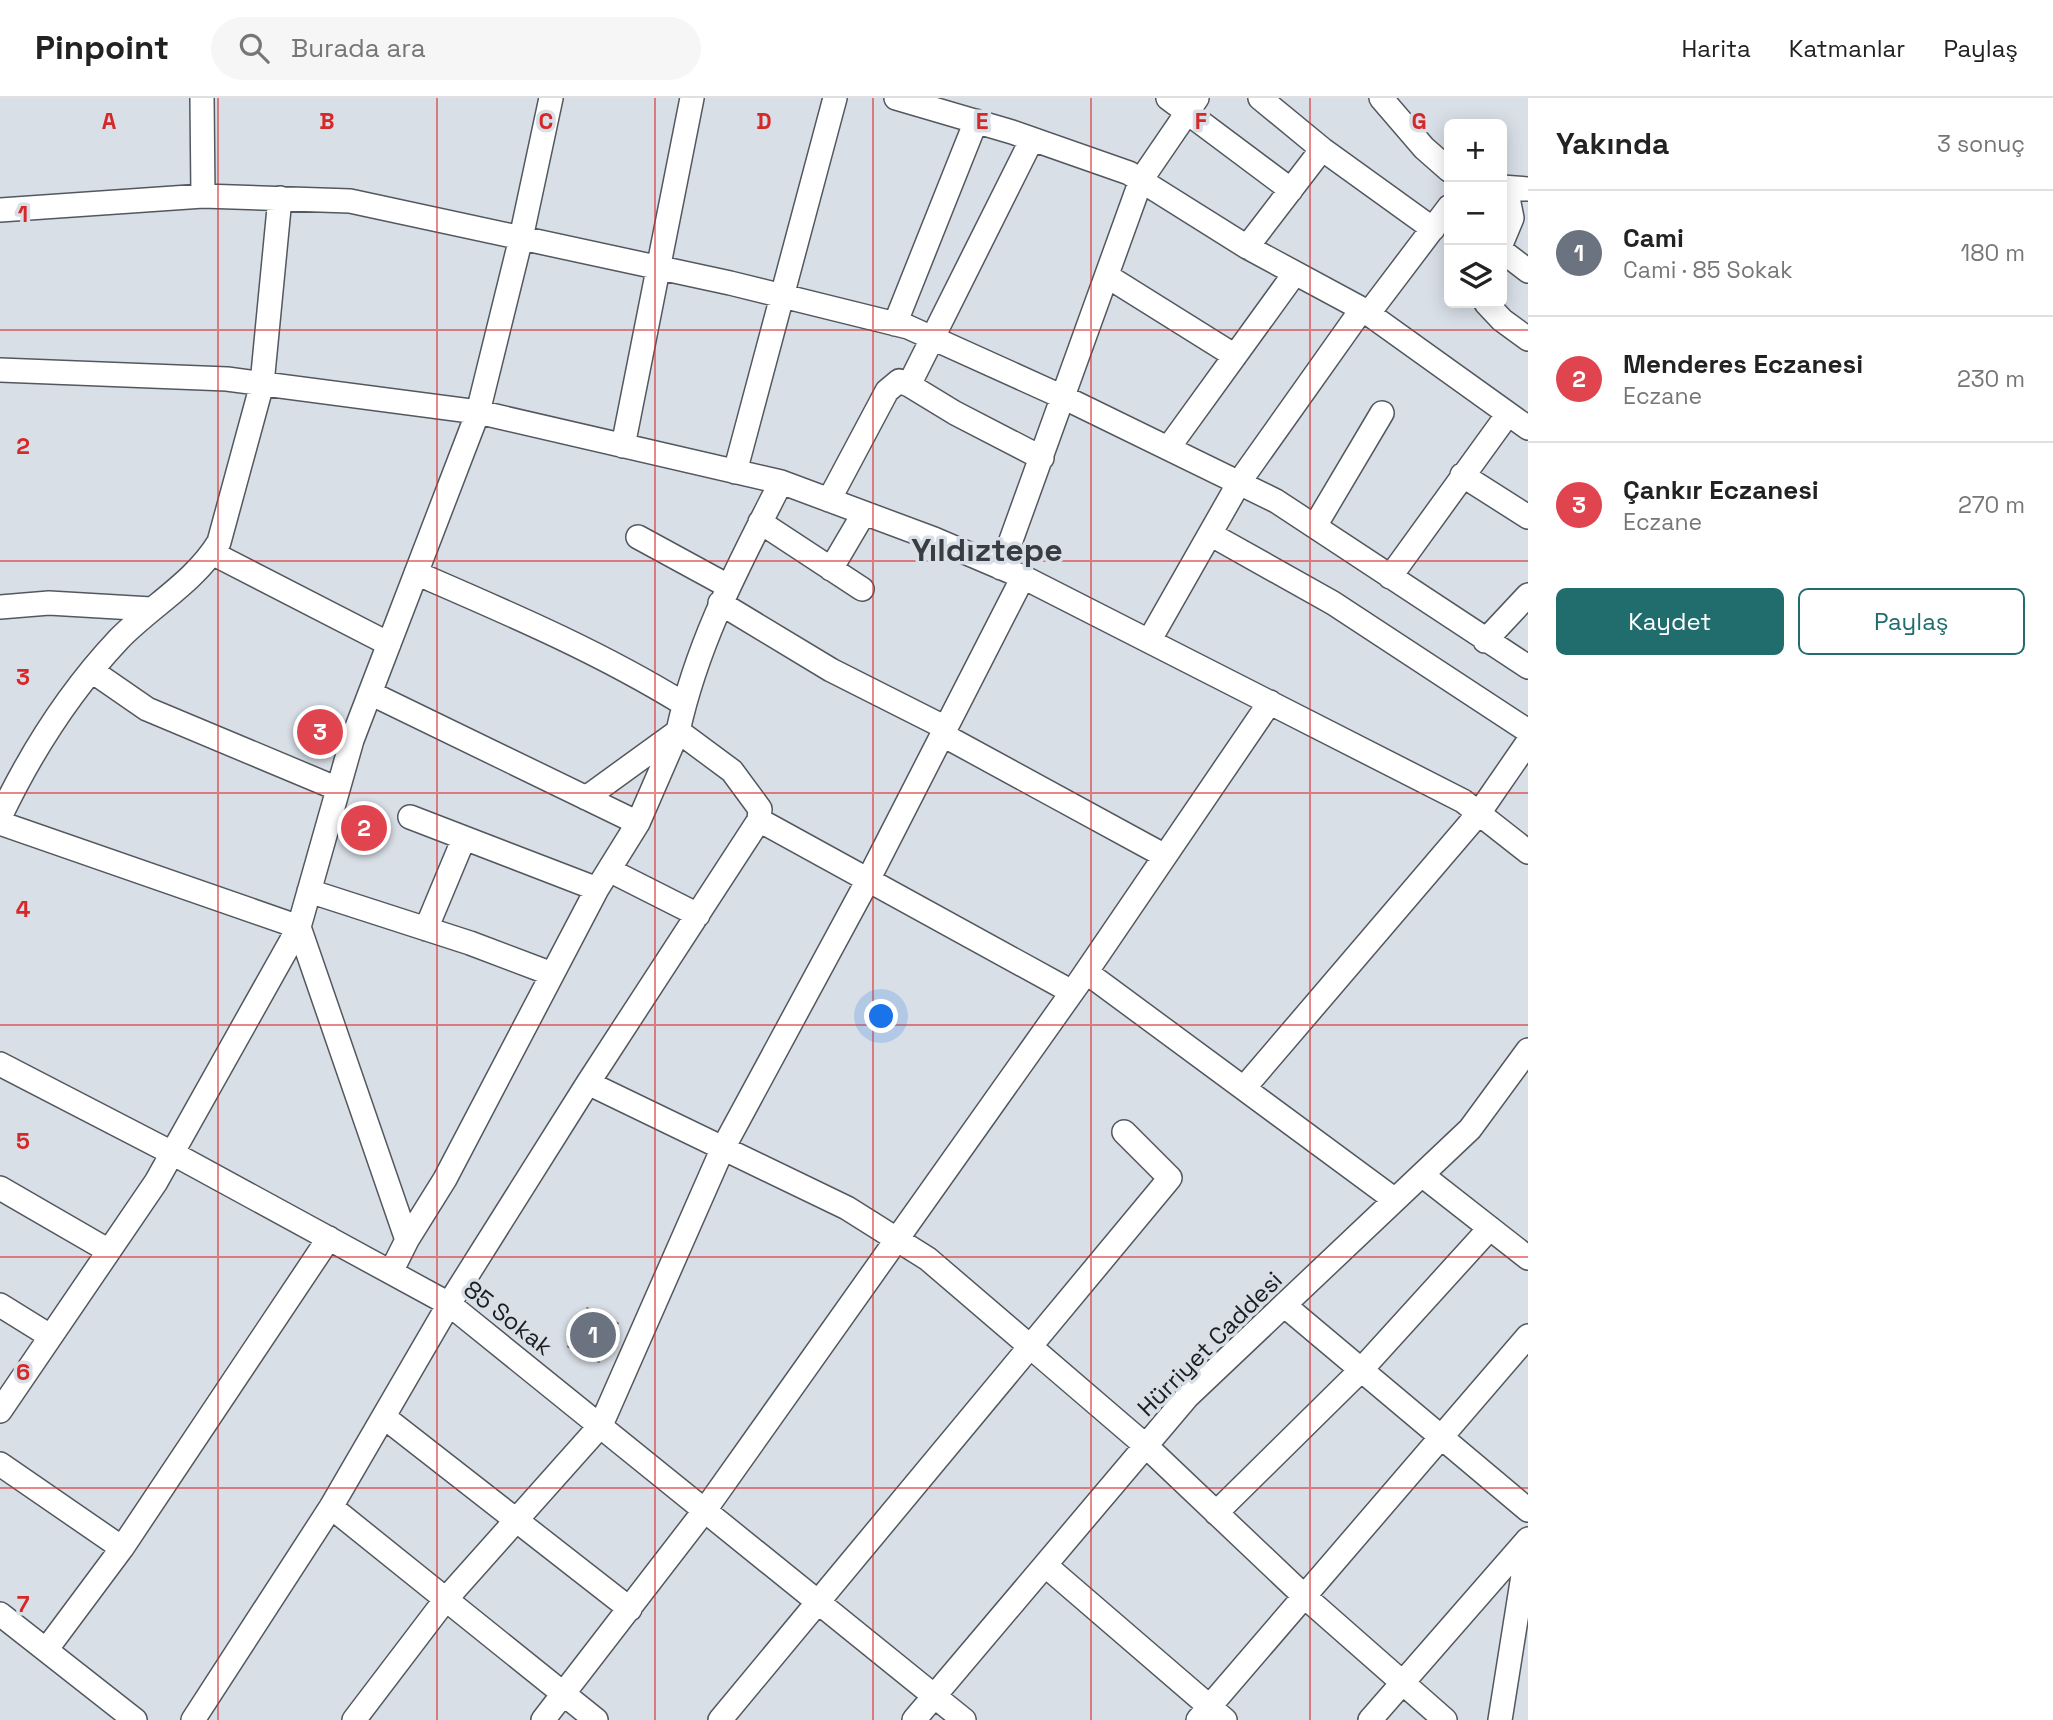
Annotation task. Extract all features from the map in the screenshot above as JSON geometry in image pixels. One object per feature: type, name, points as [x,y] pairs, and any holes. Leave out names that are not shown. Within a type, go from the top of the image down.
[{"type":"street","points":[[202,98],[203,196]]},
{"type":"street","points":[[0,1411],[172,1153],[299,927],[338,789],[370,694],[478,412],[521,238],[551,98]]},
{"type":"street","points":[[623,446],[692,98]]},
{"type":"street","points":[[735,472],[835,98]]},
{"type":"street","points":[[896,98],[1032,139],[1129,173],[1247,247],[1365,312],[1528,428]]},
{"type":"street","points":[[1260,98],[1322,149],[1433,229]]},
{"type":"street","points":[[1381,98],[1424,148],[1444,166]]},
{"type":"street","points":[[1001,568],[1065,398],[1140,180],[1184,102],[1290,190]]},
{"type":"street","points":[[895,324],[976,121]]},
{"type":"street","points":[[909,385],[1032,139]]},
{"type":"street","points":[[1247,247],[1322,149]]},
{"type":"street","points":[[1507,232],[1511,224],[1512,188]]},
{"type":"street","points":[[0,210],[203,196],[350,201],[657,268],[895,324],[1065,398],[1240,481],[1315,526],[1528,667]]},
{"type":"street","points":[[0,817],[31,756],[92,671],[151,610],[194,573],[212,552],[225,529],[262,384],[280,198]]},
{"type":"street","points":[[1149,641],[1240,481],[1365,312],[1444,214]]},
{"type":"street","points":[[1507,255],[1528,271]]},
{"type":"street","points":[[1169,447],[1295,273]]},
{"type":"street","points":[[1107,276],[1235,356]]},
{"type":"street","points":[[1491,308],[1528,340]]},
{"type":"street","points":[[0,370],[227,379],[478,412],[780,482],[1023,577],[1463,801],[1528,852]]},
{"type":"street","points":[[829,500],[887,391],[899,381],[1042,458]]},
{"type":"street","points":[[1315,526],[1382,413]]},
{"type":"street","points":[[1390,577],[1507,414]]},
{"type":"street","points":[[1462,475],[1528,517]]},
{"type":"street","points":[[391,1272],[407,1240],[445,1179],[597,889],[638,823],[678,731],[689,681],[724,595],[780,482]]},
{"type":"street","points":[[831,569],[864,513]]},
{"type":"street","points":[[760,522],[862,589]]},
{"type":"street","points":[[1210,534],[1333,603],[1528,731]]},
{"type":"street","points":[[638,537],[831,670],[945,731],[1165,856]]},
{"type":"street","points":[[212,552],[389,644]]},
{"type":"street","points":[[416,573],[576,643],[622,666],[684,705]]},
{"type":"street","points":[[354,1720],[446,1599],[601,1425],[722,1150],[867,880],[1023,577]]},
{"type":"street","points":[[1485,641],[1528,594]]},
{"type":"street","points":[[0,607],[49,603],[151,610]]},
{"type":"street","points":[[92,671],[146,709],[338,789]]},
{"type":"street","points":[[370,694],[638,823]]},
{"type":"street","points":[[543,1720],[565,1695],[705,1510],[1086,972],[1270,702]]},
{"type":"street","points":[[586,798],[678,731]]},
{"type":"street","points":[[193,1720],[331,1507],[449,1304],[587,1083],[759,820],[760,809],[732,771],[678,731]]},
{"type":"street","points":[[1244,1088],[1479,813],[1528,742]]},
{"type":"street","points":[[410,817],[597,889]]},
{"type":"street","points":[[759,820],[1072,992]]},
{"type":"street","points":[[0,823],[299,927]]},
{"type":"street","points":[[426,929],[464,838]]},
{"type":"street","points":[[609,870],[698,915]]},
{"type":"street","points":[[309,891],[552,974]]},
{"type":"street","points":[[299,927],[407,1240]]},
{"type":"street","points":[[1086,972],[1395,1200]]},
{"type":"street","name":"Hürriyet Caddesi","points":[[914,1720],[1187,1397],[1469,1129],[1528,1050]]},
{"type":"street","name":"85 Sokak","points":[[0,1065],[172,1153],[449,1304],[964,1720]]},
{"type":"street","points":[[587,1083],[847,1208],[928,1259],[1146,1446],[1304,1597],[1445,1720]]},
{"type":"street","points":[[720,1720],[1170,1178],[1124,1132]]},
{"type":"street","points":[[1422,1174],[1528,1258]]},
{"type":"street","points":[[0,1188],[109,1251]]},
{"type":"street","points":[[1216,1513],[1361,1370],[1490,1228]]},
{"type":"street","points":[[46,1650],[122,1548],[329,1238]]},
{"type":"street","points":[[1284,1305],[1528,1510]]},
{"type":"street","points":[[0,1306],[50,1336]]},
{"type":"street","points":[[1045,1565],[1211,1716],[1304,1597],[1528,1336]]},
{"type":"street","points":[[384,1417],[631,1609]]},
{"type":"street","points":[[0,1464],[122,1548]]},
{"type":"street","points":[[331,1507],[596,1720]]},
{"type":"street","points":[[1370,1720],[1528,1539]]},
{"type":"street","points":[[1500,1720],[1528,1544]]},
{"type":"street","points":[[0,1614],[135,1720]]},
{"type":"building","points":[[587,1307],[619,1323],[599,1363],[567,1347]]},
{"type":"place","name":"Çankır Eczanesi","points":[[320,732]]},
{"type":"place","name":"Menderes Eczanesi","points":[[364,828]]},
{"type":"place","name":"Cami","points":[[593,1335]]},
{"type":"district","name":"Yıldıztepe","points":[[987,550]]}]
